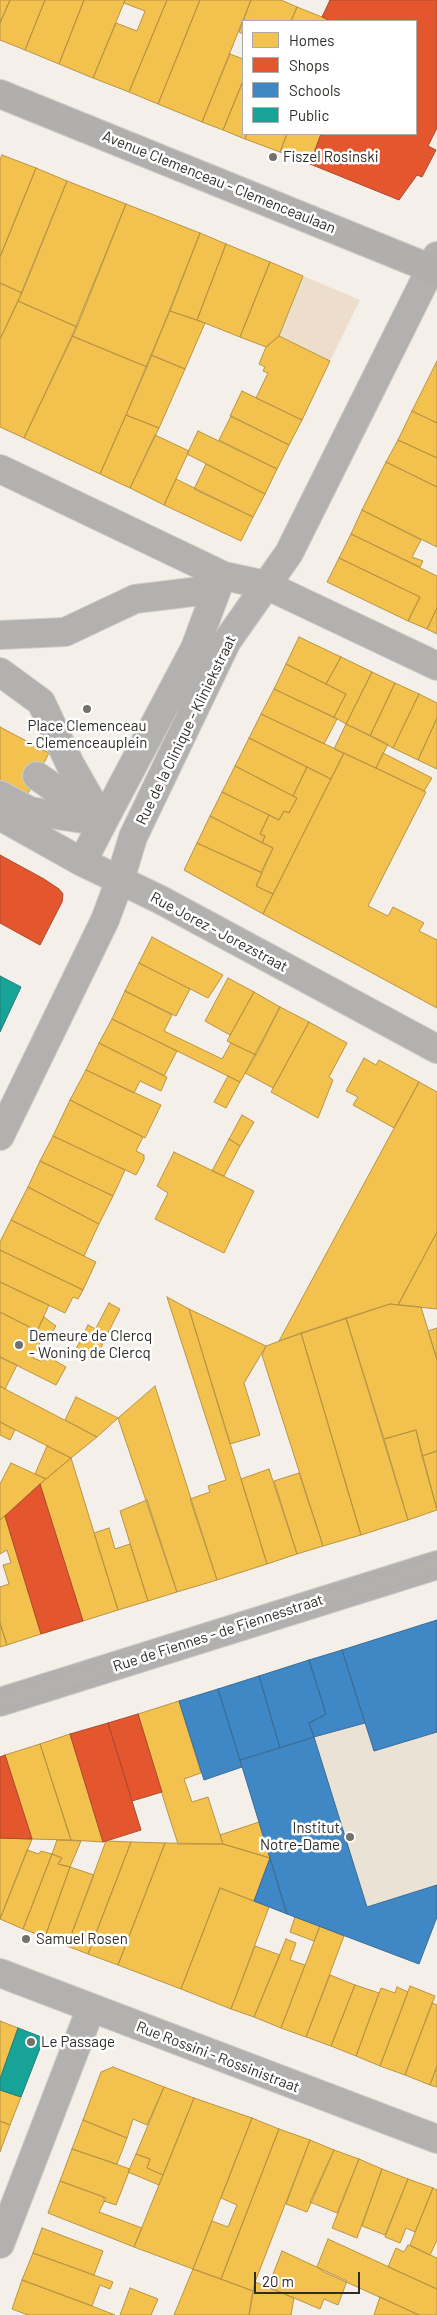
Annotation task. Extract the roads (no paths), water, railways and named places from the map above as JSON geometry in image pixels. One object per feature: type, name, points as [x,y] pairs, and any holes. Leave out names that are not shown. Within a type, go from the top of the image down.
[{"type":"street","name":"Avenue Clemenceau - Clemenceaulaan","points":[[0,94],[435,265]]},
{"type":"street","name":"Rue de la Clinique - Kliniekstraat","points":[[0,1134],[105,920],[133,837],[227,640],[289,553],[435,265]]},
{"type":"street","points":[[0,469],[224,576],[266,585],[437,666]]},
{"type":"street","points":[[0,635],[65,632],[134,598],[217,589],[195,648],[109,825],[87,854]]},
{"type":"street","points":[[0,672],[41,702],[70,764],[109,825]]},
{"type":"street","points":[[0,795],[30,811],[109,825]]},
{"type":"street","name":"Rue Jorez - Jorezstraat","points":[[0,816],[82,862],[120,880],[437,1049]]},
{"type":"street","name":"Rue de Fiennes - de Fiennesstraat","points":[[0,1702],[437,1565]]},
{"type":"street","name":"Rue Rossini - Rossinistraat","points":[[0,1972],[90,2008],[437,2139]]},
{"type":"street","points":[[0,2244],[90,2008]]},
{"type":"tram line","points":[[0,1693],[437,1556]]},
{"type":"tram line","points":[[0,1711],[437,1573]]},
{"type":"place","name":"Fiszel Rosinski","points":[[273,157]]},
{"type":"place","name":"Place Clemenceau - Clemenceauplein","points":[[87,709]]},
{"type":"place","name":"Demeure de Clercq - Woning de Clercq","points":[[19,1345]]},
{"type":"place","name":"Institut Notre-Dame","points":[[350,1837]]},
{"type":"place","name":"Samuel Rosen","points":[[26,1939]]},
{"type":"place","name":"Le Passage","points":[[31,2042]]}]
